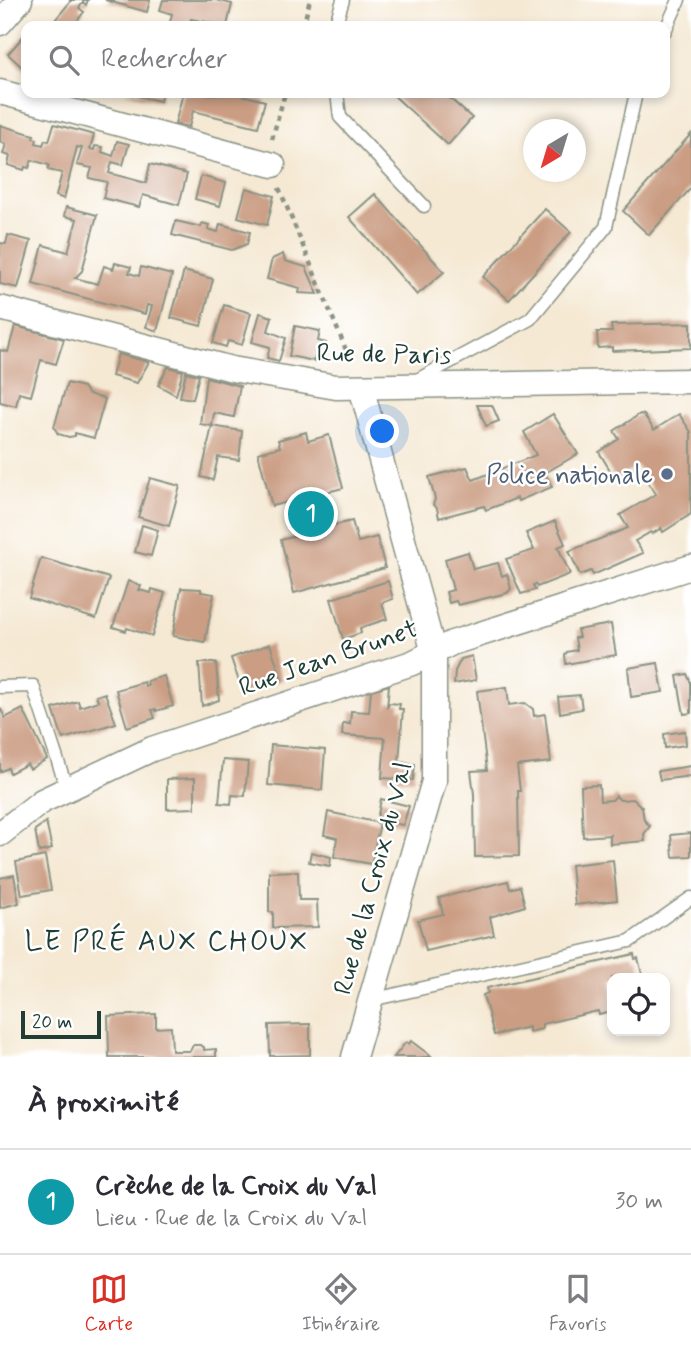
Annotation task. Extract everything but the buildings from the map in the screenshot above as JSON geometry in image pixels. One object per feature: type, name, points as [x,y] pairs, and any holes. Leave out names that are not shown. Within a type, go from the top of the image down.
[{"type":"street","points":[[0,23],[20,0]]},
{"type":"street","points":[[0,92],[21,98]]},
{"type":"street","points":[[22,98],[273,165]]},
{"type":"street","name":"Rue de Paris","points":[[0,308],[232,369],[336,387],[691,381]]},
{"type":"street","name":"Rue de la Croix du Val","points":[[354,1057],[434,781],[434,653],[361,387]]},
{"type":"street","name":"Rue Jean Brunet","points":[[0,834],[42,801],[152,748],[412,663],[452,643],[691,567]]},
{"type":"lane","points":[[337,21],[343,0]]},
{"type":"lane","points":[[670,21],[679,0]]},
{"type":"lane","points":[[338,98],[340,117],[424,206]]},
{"type":"lane","points":[[406,386],[530,319],[606,228],[635,98]]},
{"type":"lane","points":[[0,687],[33,686],[67,789]]},
{"type":"lane","points":[[370,1000],[630,941],[691,898]]},
{"type":"path","points":[[304,21],[310,0]]},
{"type":"path","points":[[284,98],[270,147],[276,181],[361,387]]},
{"type":"place","name":"Police nationale","points":[[667,474]]},
{"type":"place","name":"Crèche de la Croix du Val","points":[[311,514]]},
{"type":"district","name":"LE PRÉ AUX CHOUX","points":[[167,940]]}]
